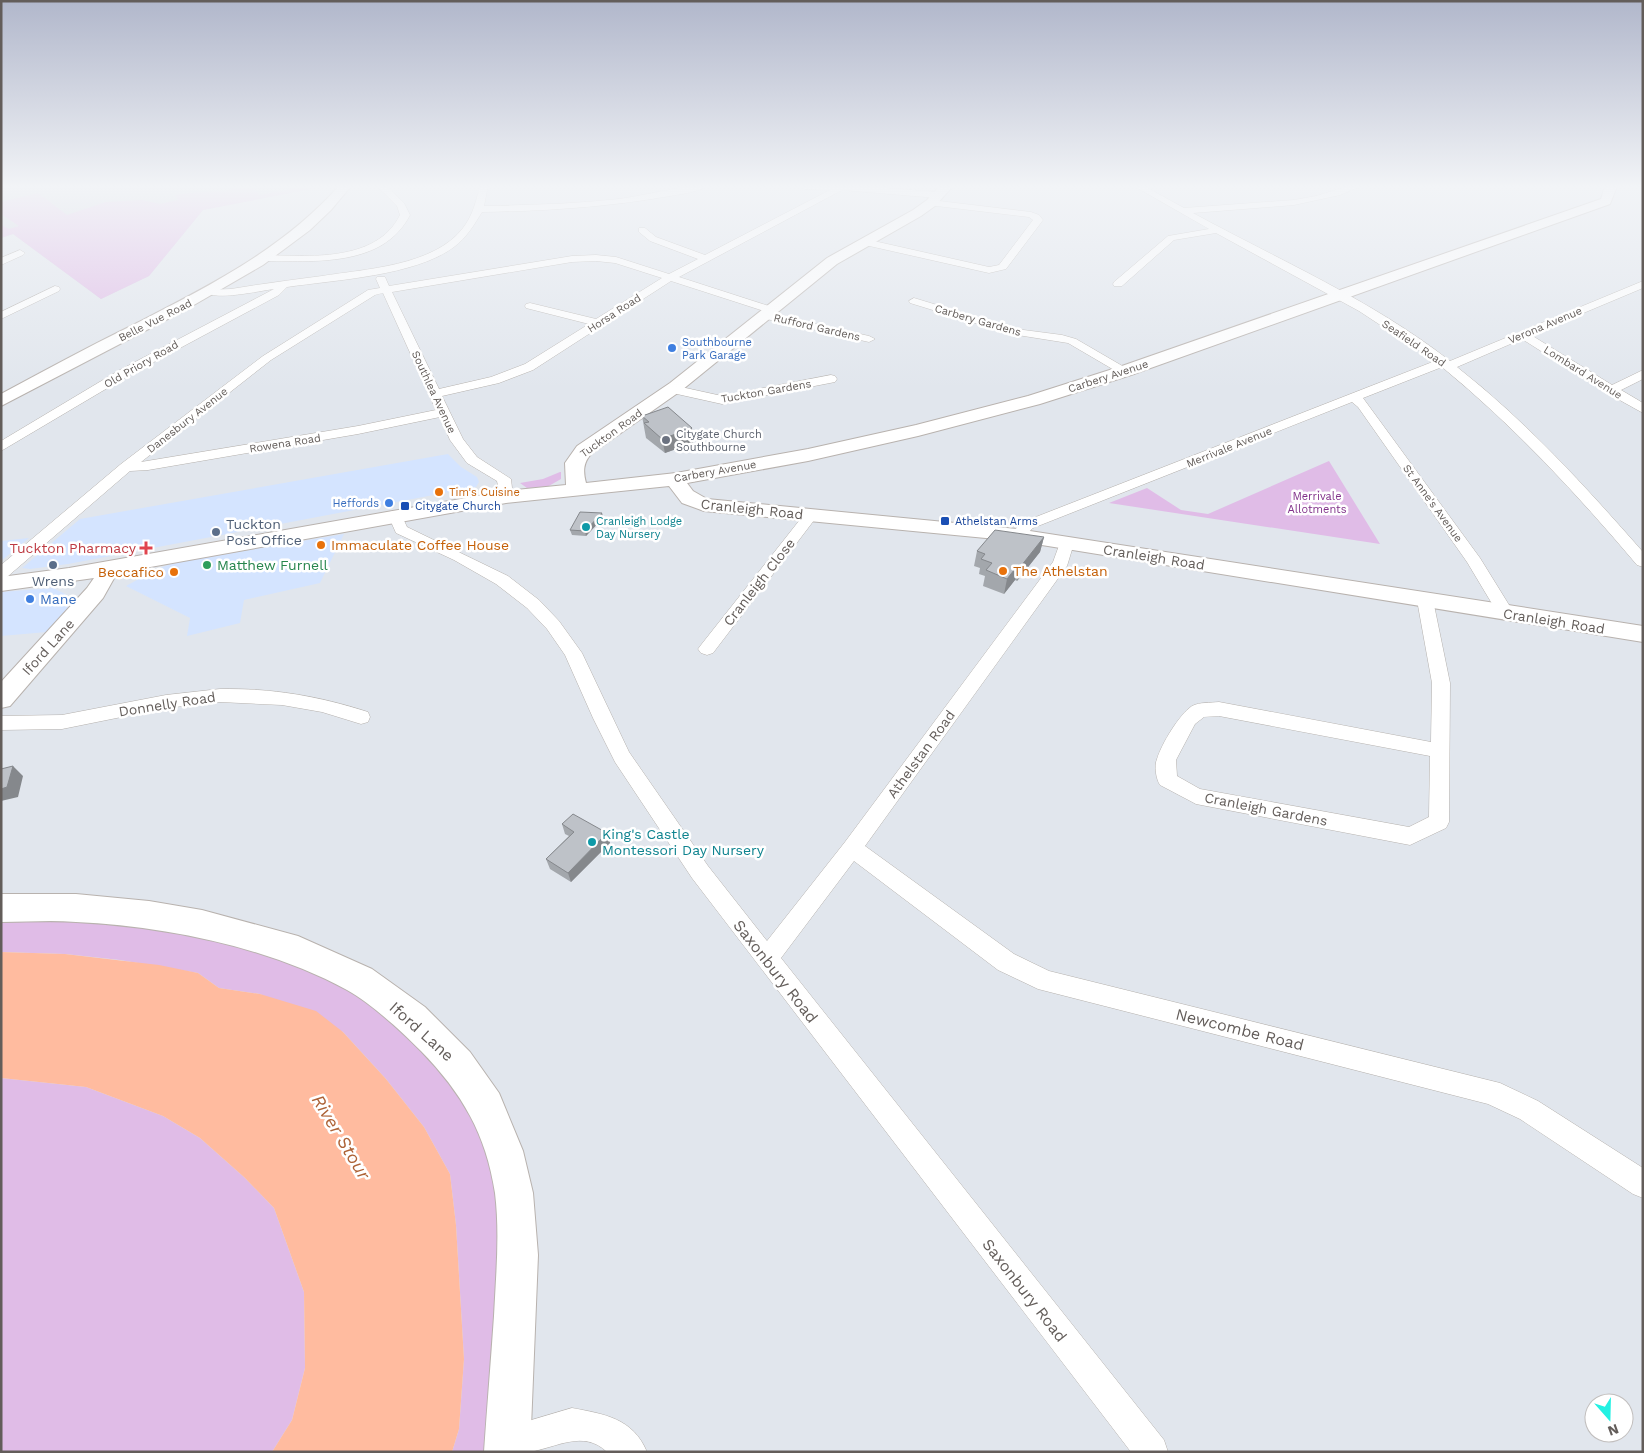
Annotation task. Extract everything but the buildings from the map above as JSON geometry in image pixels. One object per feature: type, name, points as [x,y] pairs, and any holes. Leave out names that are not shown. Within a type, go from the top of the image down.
[{"type":"street","points":[[1,262],[18,254]]},
{"type":"street","name":"Belle Vue Road","points":[[1,400],[210,292],[268,254]]},
{"type":"street","points":[[262,258],[302,258],[347,254]]},
{"type":"street","points":[[210,292],[231,292],[377,271],[416,262],[434,254]]},
{"type":"street","points":[[693,254],[707,259]]},
{"type":"street","name":"Horsa Road","points":[[435,394],[475,386],[514,374],[529,367],[670,278],[717,254]]},
{"type":"street","name":"Tuckton Road","points":[[577,488],[573,466],[576,458],[672,389],[823,267],[846,254]]},
{"type":"street","points":[[918,254],[989,270],[997,270],[1002,268],[1013,254]]},
{"type":"street","points":[[1118,284],[1153,254]]},
{"type":"street","name":"Seafield Road","points":[[1262,254],[1403,333],[1446,364],[1496,405],[1524,433],[1579,489],[1643,562]]},
{"type":"street","name":"Carbery Avenue","points":[[577,488],[676,479],[880,440],[1025,402],[1125,371],[1455,254]]},
{"type":"street","points":[[387,289],[585,258],[616,260],[670,278]]},
{"type":"street","name":"Southlea Avenue","points":[[377,271],[387,289],[442,412],[457,440],[472,460],[499,474],[504,479],[506,497]]},
{"type":"street","name":"Rufford Gardens","points":[[670,278],[768,313],[869,339]]},
{"type":"street","name":"Verona Avenue","points":[[1446,364],[1522,335],[1643,284]]},
{"type":"street","name":"Old Priory Road","points":[[1,447],[122,374],[275,293],[282,285]]},
{"type":"street","points":[[1,316],[55,289]]},
{"type":"street","name":"Danesbury Avenue","points":[[1,572],[126,467],[267,358],[372,292],[387,289]]},
{"type":"street","name":"Carbery Gardens","points":[[914,302],[1014,332],[1072,341],[1125,371]]},
{"type":"street","points":[[530,306],[599,323]]},
{"type":"street","name":"Lombard Avenue","points":[[1522,335],[1643,409]]},
{"type":"street","name":"Merrivale Avenue","points":[[1017,535],[1028,525],[1354,397],[1446,364]]},
{"type":"street","points":[[1611,390],[1643,374]]},
{"type":"street","name":"Tuckton Gardens","points":[[672,389],[722,400],[831,379]]},
{"type":"street","name":"St Anne's Avenue","points":[[1354,397],[1362,404],[1474,560],[1506,613]]},
{"type":"street","name":"Rowena Road","points":[[126,467],[148,466],[358,430],[442,412]]},
{"type":"street","name":"Cranleigh Road","points":[[676,479],[685,496],[692,502],[704,505],[1017,535],[1643,634]]},
{"type":"street","points":[[1,584],[108,568],[395,515],[506,497],[577,488]]},
{"type":"street","name":"Saxonbury Road","points":[[395,515],[400,530],[459,556],[502,580],[533,604],[553,625],[573,653],[602,718],[625,761],[700,872],[1152,1452]]},
{"type":"street","name":"Cranleigh Close","points":[[707,649],[811,515]]},
{"type":"street","name":"Athelstan Road","points":[[767,959],[852,848],[1061,563],[1066,543]]},
{"type":"street","name":"Iford Lane","points":[[1,699],[96,593],[104,580],[108,568]]},
{"type":"street","name":"Cranleigh Gardens","points":[[1424,600],[1441,683],[1439,822],[1410,836],[1196,796],[1167,780],[1166,760],[1188,719],[1200,710],[1219,709],[1440,751]]},
{"type":"street","name":"Donnelly Road","points":[[1,723],[60,722],[198,697],[225,695],[305,701],[342,710],[361,717]]},
{"type":"street","name":"Newcombe Road","points":[[852,848],[1006,962],[1046,981],[1491,1092],[1529,1110],[1643,1184]]},
{"type":"street","name":"Iford Lane","points":[[1,908],[76,908],[149,915],[202,924],[298,951],[360,980],[413,1019],[458,1064],[486,1106],[504,1151],[514,1193],[518,1254],[515,1331],[506,1447]]},
{"type":"street","points":[[506,1447],[572,1424],[608,1431],[631,1452]]},
{"type":"shaded area","points":[[40,254],[167,254],[149,276],[101,299]]},
{"type":"shaded area","points":[[448,454],[461,467],[477,477],[479,482],[476,487],[68,564],[30,569],[22,568],[80,519]]},
{"type":"shaded area","points":[[344,534],[320,583],[244,600],[240,623],[187,636],[190,618],[126,586],[157,569],[174,563]]},
{"type":"shaded area","points":[[29,538],[1,561],[1,541]]},
{"type":"shaded area","points":[[53,588],[67,595],[68,610],[47,632],[1,636],[1,592]]},
{"type":"green space","points":[[40,254],[167,254],[149,276],[101,299]]},
{"type":"green space","name":"Merrivale Allotments","points":[[1329,461],[1380,544],[1109,503],[1147,488],[1181,510],[1208,514]]},
{"type":"green space","points":[[561,472],[561,479],[547,487],[527,488],[520,483],[543,479]]},
{"type":"green space","points":[[1,908],[249,937],[413,1019],[504,1151],[507,1452],[452,1452],[459,1429],[464,1359],[456,1225],[450,1174],[424,1127],[386,1079],[343,1032],[260,994],[219,988],[198,973],[120,960],[65,954],[1,952]]},
{"type":"green space","points":[[1,1078],[86,1087],[163,1116],[200,1138],[245,1178],[274,1208],[304,1292],[305,1368],[292,1420],[272,1452],[1,1452]]},
{"type":"water","name":"River Stour","points":[[1,952],[65,954],[159,965],[198,973],[219,988],[260,994],[316,1011],[343,1032],[386,1079],[424,1127],[450,1174],[456,1225],[464,1359],[459,1429],[452,1452],[272,1452],[292,1420],[305,1368],[304,1292],[274,1208],[245,1178],[200,1138],[163,1116],[86,1087],[1,1078]]},
{"type":"place","name":"Southbourne Park Garage","points":[[672,348]]},
{"type":"place","name":"Citygate Church Southbourne","points":[[666,440]]},
{"type":"place","name":"Tim's Cuisine","points":[[439,492]]},
{"type":"place","name":"Heffords","points":[[389,503]]},
{"type":"place","name":"Citygate Church","points":[[405,506]]},
{"type":"place","name":"Athelstan Arms","points":[[945,521]]},
{"type":"place","name":"Cranleigh Lodge Day Nursery","points":[[586,527]]},
{"type":"place","name":"Tuckton Post Office","points":[[216,532]]},
{"type":"place","name":"Immaculate Coffee House","points":[[321,545]]},
{"type":"place","name":"Tuckton Pharmacy","points":[[146,548]]},
{"type":"place","name":"Wrens","points":[[53,565]]},
{"type":"place","name":"Matthew Furnell","points":[[207,565]]},
{"type":"place","name":"The Athelstan","points":[[1003,571]]},
{"type":"place","name":"Beccafico","points":[[174,572]]},
{"type":"place","name":"Mane","points":[[30,599]]},
{"type":"place","name":"King's Castle Montessori Day Nursery","points":[[592,842]]}]
